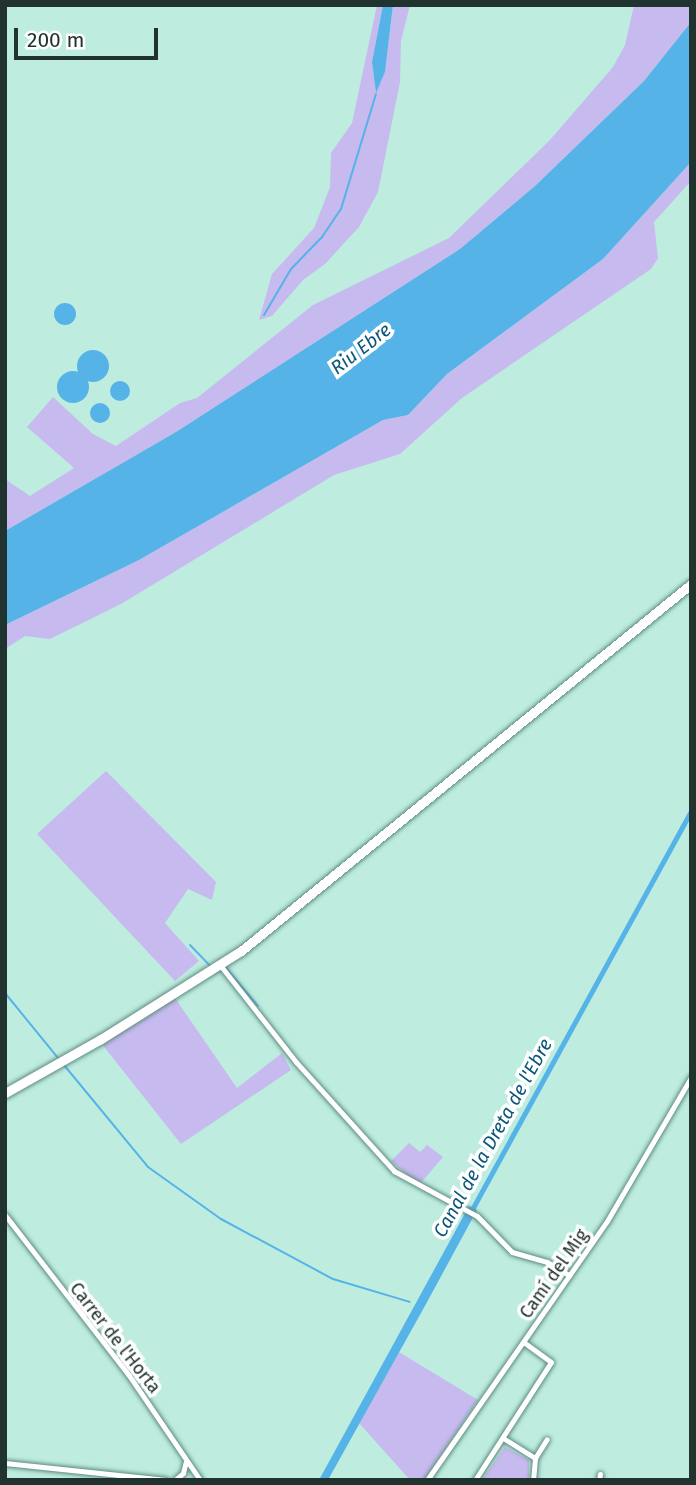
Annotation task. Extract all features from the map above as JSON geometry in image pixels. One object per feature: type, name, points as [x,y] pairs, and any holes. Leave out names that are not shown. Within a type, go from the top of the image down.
[{"type":"main road","points":[[5,1090],[61,1062],[220,965],[613,652],[691,584]]},
{"type":"street","points":[[220,965],[296,1062],[394,1171],[475,1215],[512,1252],[547,1262],[569,1275]]},
{"type":"street","name":"Camí del Mig","points":[[427,1480],[607,1221],[691,1077]]},
{"type":"street","name":"Carrer de l'Horta","points":[[5,1215],[135,1383],[196,1477]]},
{"type":"street","points":[[475,1480],[551,1362],[523,1342]]},
{"type":"street","points":[[503,1438],[535,1458]]},
{"type":"street","points":[[533,1480],[535,1458],[547,1439]]},
{"type":"street","points":[[181,1476],[186,1461]]},
{"type":"street","points":[[5,1462],[166,1480]]},
{"type":"street","points":[[175,1480],[181,1476],[196,1477]]},
{"type":"shaded area","points":[[377,5],[383,5],[372,62],[376,92],[385,72],[393,6],[410,5],[401,41],[400,82],[378,192],[359,227],[325,264],[303,280],[272,316],[259,320],[272,274],[314,228],[330,187],[331,153],[352,123]]},
{"type":"shaded area","points":[[634,5],[691,5],[691,22],[644,81],[535,186],[460,249],[176,432],[5,531],[5,479],[30,496],[74,468],[27,427],[53,397],[93,434],[116,446],[180,403],[197,398],[313,305],[449,238],[549,141],[613,67],[625,45]]},
{"type":"shaded area","points":[[691,162],[691,181],[654,222],[658,258],[651,269],[462,398],[400,454],[334,475],[121,604],[50,639],[25,636],[5,649],[5,625],[139,560],[383,420],[408,415],[447,374],[603,259]]},
{"type":"shaded area","points":[[106,771],[216,882],[212,900],[188,889],[165,923],[199,961],[175,981],[37,834]]},
{"type":"shaded area","points":[[175,998],[237,1088],[282,1053],[291,1070],[181,1144],[101,1043]]},
{"type":"shaded area","points":[[409,1143],[420,1152],[427,1145],[443,1157],[419,1185],[391,1161]]},
{"type":"shaded area","points":[[399,1352],[478,1400],[424,1480],[410,1480],[359,1423]]},
{"type":"shaded area","points":[[505,1447],[529,1460],[529,1480],[482,1480]]},
{"type":"water","points":[[383,5],[393,5],[385,72],[376,93],[372,62]]},
{"type":"water","name":"Riu Ebre","points":[[691,22],[691,162],[603,259],[447,374],[408,415],[383,420],[139,560],[5,625],[5,531],[176,432],[460,249],[535,186],[644,81]]},
{"type":"water","points":[[65,303],[73,306],[76,314],[73,322],[65,325],[57,322],[54,314],[57,306]]},
{"type":"water","points":[[93,350],[104,355],[109,366],[104,377],[93,382],[82,377],[77,366],[82,355]]},
{"type":"water","points":[[73,371],[84,376],[89,387],[84,398],[73,403],[62,398],[57,387],[62,376]]},
{"type":"water","points":[[120,381],[127,384],[130,391],[127,398],[120,401],[113,398],[110,391],[113,384]]},
{"type":"water","points":[[100,403],[107,406],[110,413],[107,420],[100,423],[93,420],[90,413],[93,406]]},
{"type":"water","points":[[469,1206],[477,1210],[426,1304],[328,1480],[319,1480]]},
{"type":"waterway","points":[[264,315],[291,269],[322,237],[341,209],[376,94]]},
{"type":"waterway","name":"Canal de la Dreta de l'Ebre","points":[[470,1213],[691,811]]},
{"type":"waterway","points":[[190,945],[209,965]]},
{"type":"waterway","points":[[227,969],[258,1006]]},
{"type":"waterway","points":[[215,973],[219,971]]},
{"type":"waterway","points":[[5,993],[58,1058]]},
{"type":"waterway","points":[[64,1065],[148,1167],[221,1219],[333,1279],[410,1302]]}]
